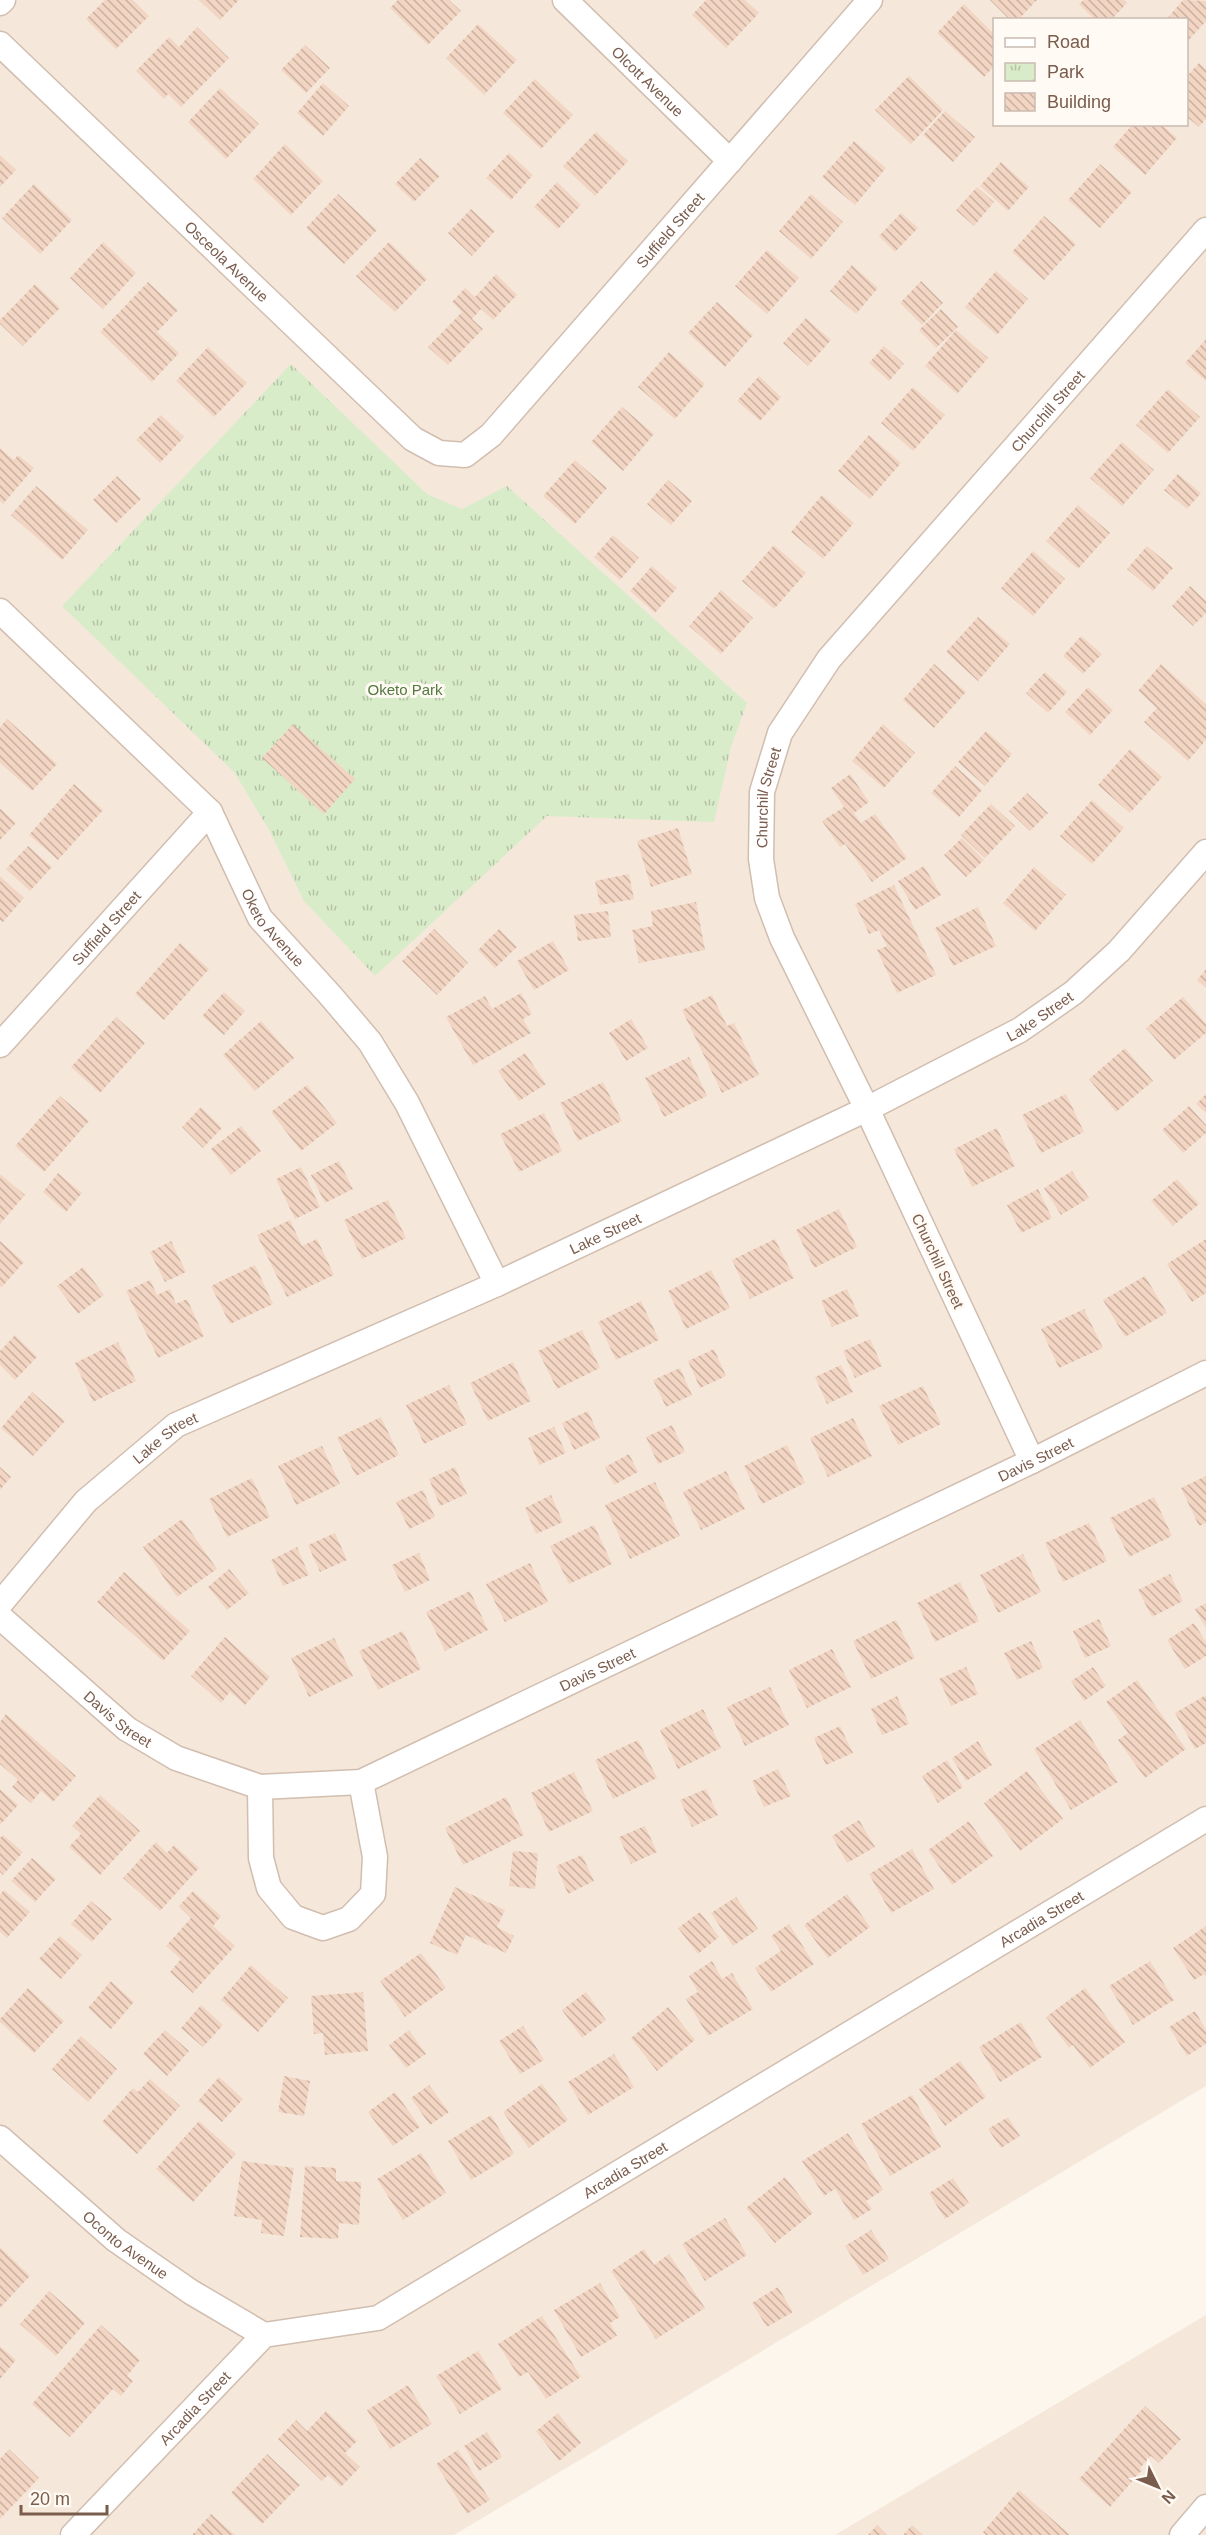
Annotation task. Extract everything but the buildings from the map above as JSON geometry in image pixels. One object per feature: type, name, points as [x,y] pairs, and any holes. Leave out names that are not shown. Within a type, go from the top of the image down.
[{"type":"street","name":"Olcott Avenue","points":[[565,0],[730,161]]},
{"type":"street","name":"Suffield Street","points":[[465,455],[491,435],[870,0]]},
{"type":"street","name":"Osceola Avenue","points":[[0,44],[413,439],[439,453],[465,455]]},
{"type":"street","name":"Churchill Street","points":[[1032,1461],[867,1110],[782,938],[767,898],[761,859],[762,792],[780,733],[829,659],[1206,230]]},
{"type":"street","name":"Oketo Avenue","points":[[0,611],[210,812],[260,918],[370,1042],[401,1092],[497,1284]]},
{"type":"street","name":"Suffield Street","points":[[0,1045],[210,812]]},
{"type":"street","name":"Lake Street","points":[[0,1604],[86,1501],[176,1425],[497,1284],[867,1110],[1020,1030],[1073,993],[1119,951],[1206,852]]},
{"type":"street","name":"Davis Street","points":[[0,1617],[127,1730],[176,1758],[260,1787],[361,1782],[1032,1461],[1206,1373]]},
{"type":"street","points":[[260,1787],[261,1858],[269,1888],[293,1917],[323,1928],[349,1919],[373,1894],[375,1857],[361,1782]]},
{"type":"street","name":"Arcadia Street","points":[[73,2535],[264,2335],[378,2318],[1206,1820]]},
{"type":"street","name":"Oconto Avenue","points":[[0,2138],[116,2240],[190,2292],[264,2335]]},
{"type":"street","points":[[1182,2535],[1206,2507]]},
{"type":"shaded area","points":[[0,0],[1206,0],[1206,2086],[454,2535],[0,2535]]},
{"type":"shaded area","points":[[1206,2315],[1206,2535],[835,2535]]},
{"type":"green space","name":"Oketo Park","points":[[291,364],[427,494],[462,509],[507,486],[747,703],[731,747],[714,822],[547,816],[375,976],[304,901],[268,828],[234,772],[62,606]]}]
